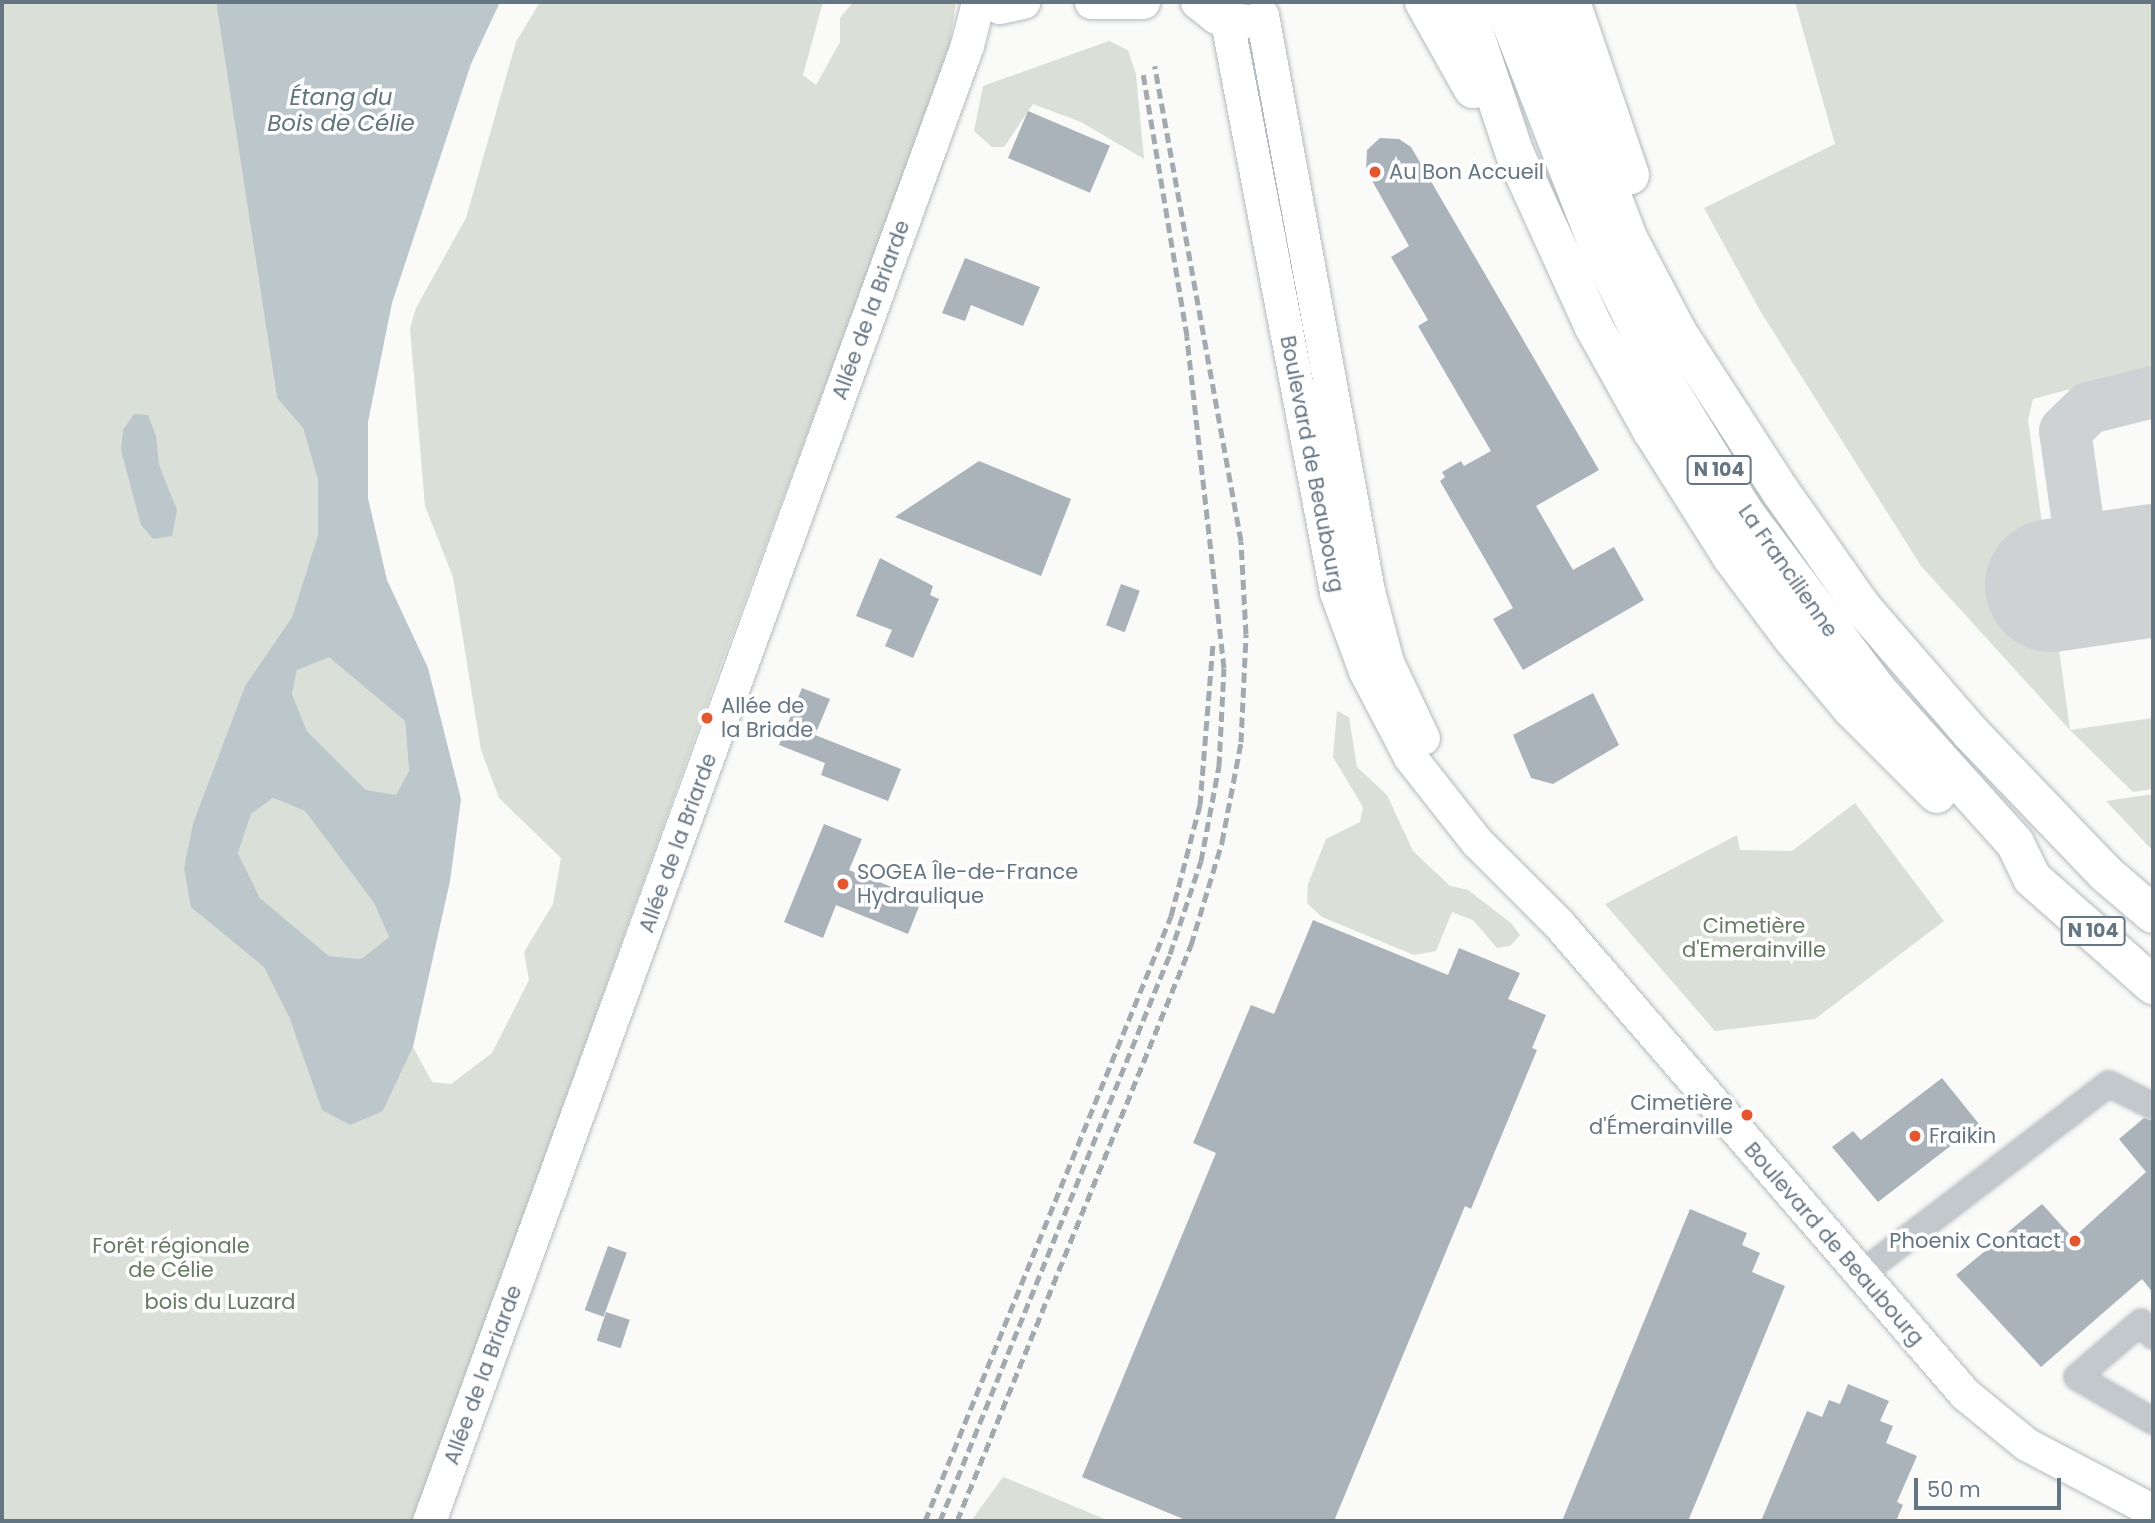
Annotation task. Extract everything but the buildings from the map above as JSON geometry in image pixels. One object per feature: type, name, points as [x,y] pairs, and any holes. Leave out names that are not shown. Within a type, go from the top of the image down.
[{"type":"highway","points":[[1424,2],[1491,131],[1514,154]]},
{"type":"highway","points":[[1464,2],[1514,154],[1594,327],[1652,431],[1731,556],[1852,709],[2000,858],[2032,878]]},
{"type":"highway","name":"La Francilienne","points":[[1503,2],[1567,176],[1664,381],[1745,513],[1826,626],[2015,843],[2032,878],[2153,985]]},
{"type":"highway","name":"La Francilienne","points":[[1538,2],[1629,240],[1706,375],[1861,606],[1970,732],[2105,873],[2153,914]]},
{"type":"highway","points":[[1571,2],[1623,158],[1700,329],[1706,375]]},
{"type":"main road","points":[[1091,2],[1143,2]]},
{"type":"main road","points":[[1197,2],[1227,21],[1270,9]]},
{"type":"main road","name":"Allée de la Briarde","points":[[429,1521],[967,45],[1000,3]]},
{"type":"main road","name":"Boulevard de Beaubourg","points":[[1270,9],[1368,591],[1387,662],[1442,769],[1558,923]]},
{"type":"main road","name":"Boulevard de Beaubourg","points":[[1227,21],[1327,556],[1354,646],[1390,724],[1430,784],[1558,923],[1861,1274],[1987,1415],[2026,1444],[2153,1511]]},
{"type":"street","points":[[1861,1274],[2109,1084],[2153,1107]]},
{"type":"street","points":[[2153,1336],[2141,1322],[2077,1377],[2153,1421]]},
{"type":"green space","name":"bois du Luzard","points":[[2,2],[216,2],[277,398],[303,428],[318,480],[318,536],[292,617],[245,686],[193,823],[184,868],[228,937],[264,966],[290,1019],[383,1111],[413,1047],[432,1082],[451,1084],[492,1053],[529,980],[524,952],[553,904],[561,858],[499,798],[481,750],[453,577],[425,506],[410,328],[416,308],[466,218],[516,42],[540,2],[823,2],[803,75],[816,85],[840,42],[840,18],[853,2],[956,2],[948,56],[722,662],[414,1521],[2,1521]]},
{"type":"green space","points":[[1795,2],[2153,2],[2153,367],[2033,399],[2028,420],[2070,730],[1921,566],[1759,309],[1704,208],[1835,144]]},
{"type":"green space","points":[[1109,41],[1128,50],[1136,74],[1144,159],[1081,122],[1033,104],[1004,147],[992,147],[974,131],[983,86]]},
{"type":"green space","points":[[329,656],[405,721],[409,772],[396,796],[366,790],[307,731],[292,694],[297,669]]},
{"type":"green space","points":[[1337,711],[1349,717],[1357,767],[1387,795],[1413,851],[1450,886],[1468,890],[1511,923],[1520,935],[1510,946],[1497,948],[1473,920],[1452,912],[1436,951],[1414,955],[1322,917],[1307,903],[1308,884],[1326,839],[1360,822],[1363,807],[1333,757]]},
{"type":"green space","points":[[2153,718],[2153,789],[2133,792],[2070,730]]},
{"type":"green space","points":[[2153,794],[2153,851],[2106,801]]},
{"type":"green space","points":[[273,798],[305,811],[374,903],[389,937],[361,959],[329,956],[260,898],[238,853],[251,814]]},
{"type":"green space","name":"Cimetière d'Emerainville","points":[[1855,803],[1944,921],[1815,1019],[1715,1031],[1605,904],[1737,835],[1740,850],[1792,851]]},
{"type":"green space","points":[[1003,1477],[1040,1492],[1109,1521],[971,1521]]},
{"type":"water","name":"Étang du Bois de Célie","points":[[216,2],[500,2],[471,64],[392,303],[368,422],[368,498],[387,580],[428,668],[461,799],[450,881],[413,1047],[383,1111],[350,1125],[322,1110],[290,1019],[264,967],[191,907],[184,868],[193,823],[245,686],[292,617],[318,535],[318,480],[303,428],[277,398]],"holes":[[[329,657],[405,721],[409,771],[396,795],[366,790],[307,731],[292,694],[297,670]],[[273,798],[305,811],[374,903],[389,937],[361,959],[329,956],[260,898],[238,853],[251,814]]]},
{"type":"water","points":[[134,414],[148,415],[156,436],[159,465],[177,510],[172,536],[153,539],[141,525],[121,450],[123,430]]},
{"type":"taxiway","points":[[2086,580],[2065,431],[2089,408],[2153,392]]},
{"type":"runway","points":[[2051,585],[2153,570]]},
{"type":"railway","points":[[957,1521],[1191,945],[1222,842],[1241,742],[1246,634],[1241,541],[1155,66]]},
{"type":"railway","points":[[940,1521],[1170,954],[1201,861],[1219,766],[1224,668],[1187,336],[1143,74]]},
{"type":"railway","points":[[925,1521],[1171,916],[1200,805],[1213,643]]},
{"type":"place","name":"Au Bon Accueil","points":[[1375,172]]},
{"type":"place","name":"Allée de la Briade","points":[[707,718]]},
{"type":"place","name":"SOGEA Île-de-France Hydraulique","points":[[843,884]]},
{"type":"place","name":"Cimetière d'Émerainville","points":[[1747,1115]]},
{"type":"place","name":"Fraikin","points":[[1915,1136]]},
{"type":"place","name":"Phoenix Contact","points":[[2075,1241]]},
{"type":"park label","name":"Forêt régionale de Célie","points":[[171,1258]]}]
